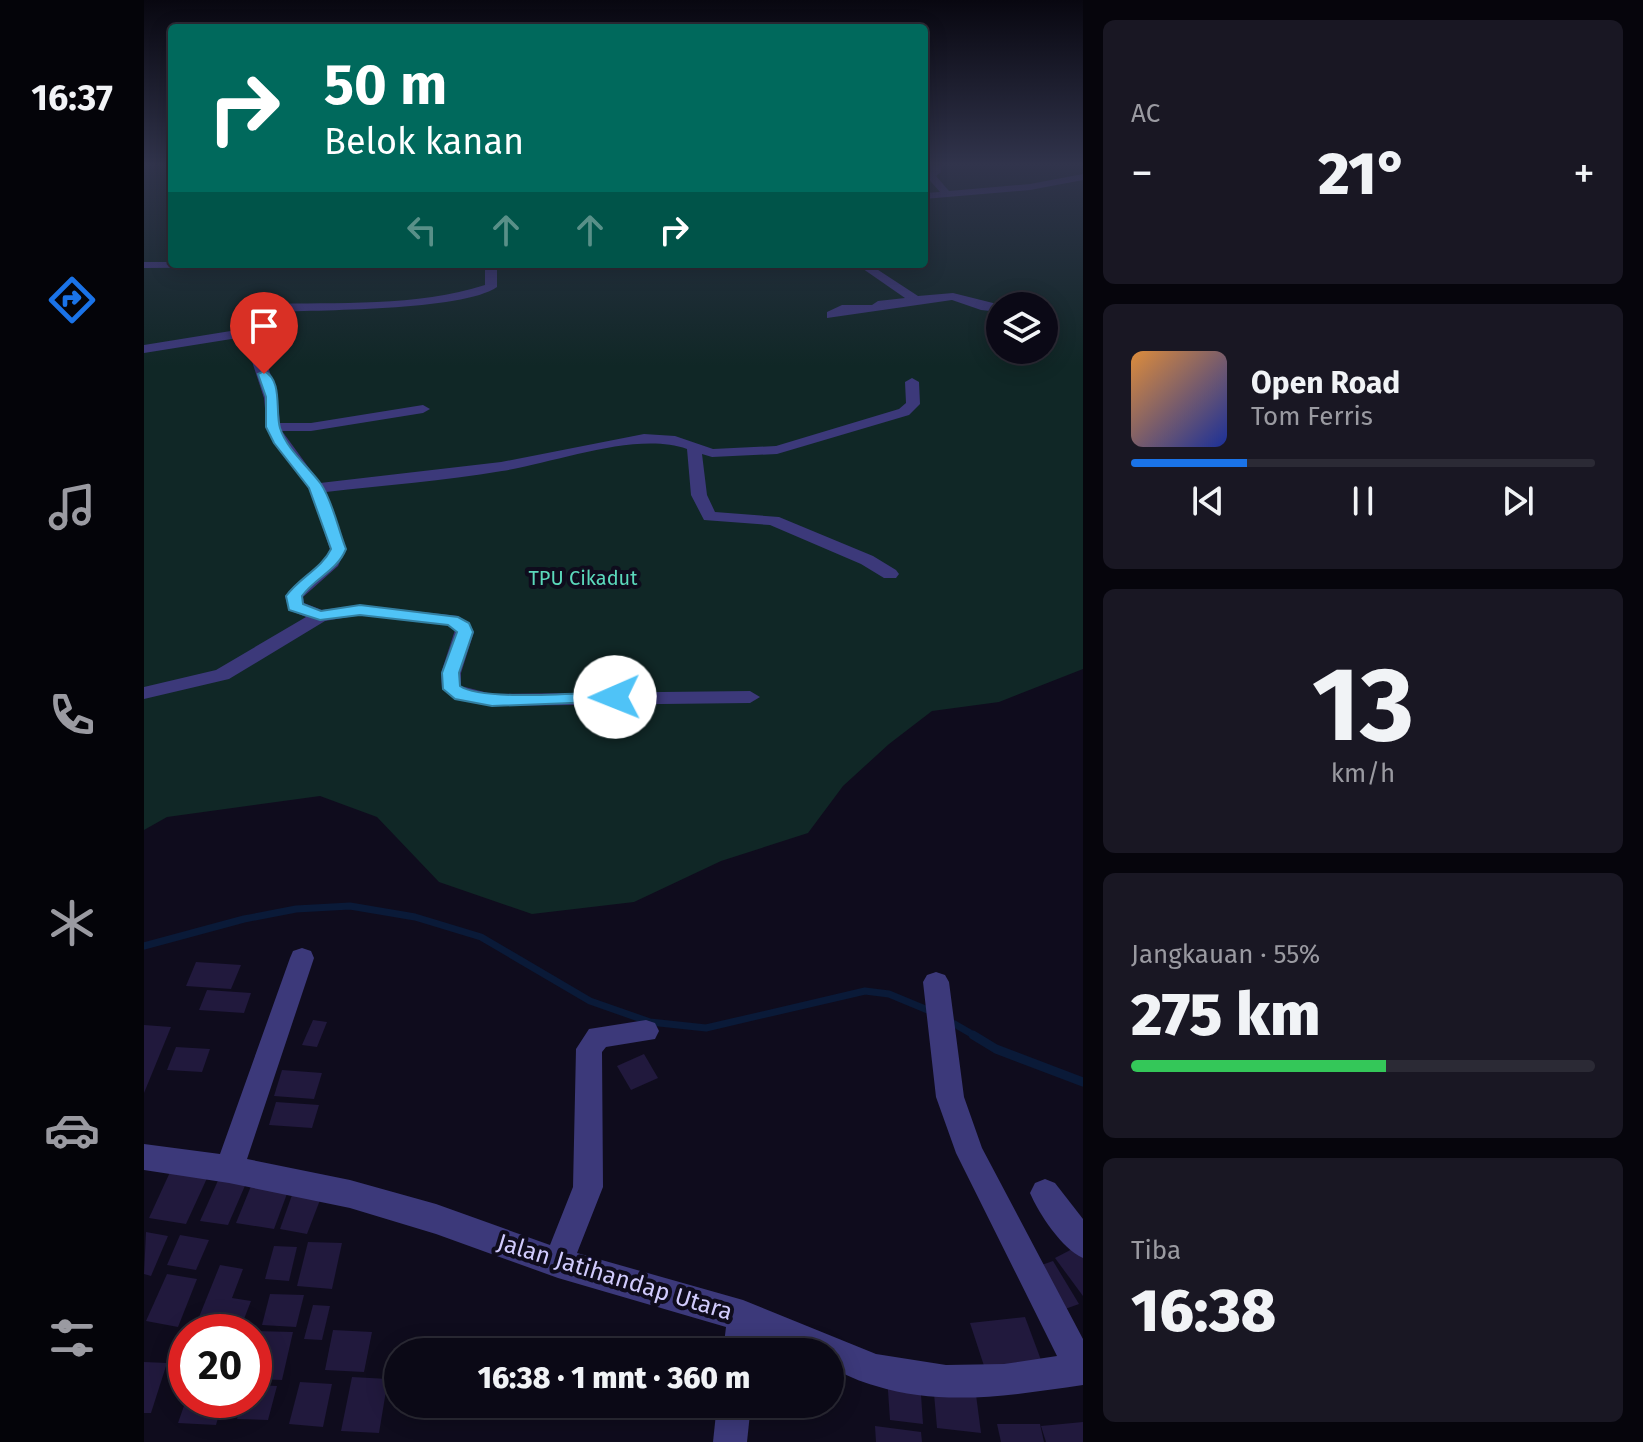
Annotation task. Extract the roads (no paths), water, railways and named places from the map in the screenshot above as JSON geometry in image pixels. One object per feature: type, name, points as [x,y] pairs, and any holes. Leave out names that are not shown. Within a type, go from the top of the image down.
[{"type":"street","points":[[144,265],[168,265]]},
{"type":"street","points":[[320,616],[295,606],[294,596],[304,583],[338,556],[331,524],[316,488],[279,440],[273,427],[272,397],[249,332],[249,318],[259,309],[372,305],[466,295],[485,290],[493,284],[489,268]]},
{"type":"street","points":[[868,268],[916,300]]},
{"type":"street","points":[[831,315],[841,314],[839,310],[842,309],[879,309],[878,305],[953,296],[986,307]]},
{"type":"street","points":[[144,349],[249,332]]},
{"type":"street","points":[[316,488],[501,467],[644,438],[675,440],[712,453],[777,450],[904,412],[913,404],[912,382]]},
{"type":"street","points":[[273,427],[311,427],[423,409]]},
{"type":"street","points":[[694,448],[698,496],[704,512],[710,517],[773,520],[857,556],[890,574]]},
{"type":"street","points":[[144,693],[222,675],[320,616],[360,610],[452,620],[463,627],[465,632],[451,673],[452,689],[462,695],[492,700],[750,697]]},
{"type":"street","points":[[229,1169],[302,958]]},
{"type":"street","points":[[936,982],[950,1097],[970,1153],[1082,1369]]},
{"type":"street","points":[[558,1263],[588,1187],[589,1049],[598,1037],[646,1031]]},
{"type":"street","name":"Jalan Jatihandap Utara","points":[[144,1157],[229,1169],[350,1194],[436,1219],[558,1263],[743,1316],[876,1370],[946,1382],[1004,1380],[1082,1369]]},
{"type":"street","points":[[1045,1193],[1083,1243]]},
{"type":"street","points":[[741,1338],[743,1316]]},
{"type":"street","points":[[730,1442],[733,1418]]},
{"type":"waterway","points":[[144,946],[244,919],[296,909],[350,906],[415,917],[481,937],[590,1001],[650,1022],[706,1028],[865,991],[889,994],[930,1011]]},
{"type":"waterway","points":[[951,1022],[977,1037]]},
{"type":"waterway","points":[[973,1035],[996,1049],[1083,1082]]},
{"type":"park label","name":"TPU Cikadut","points":[[583,578]]}]
